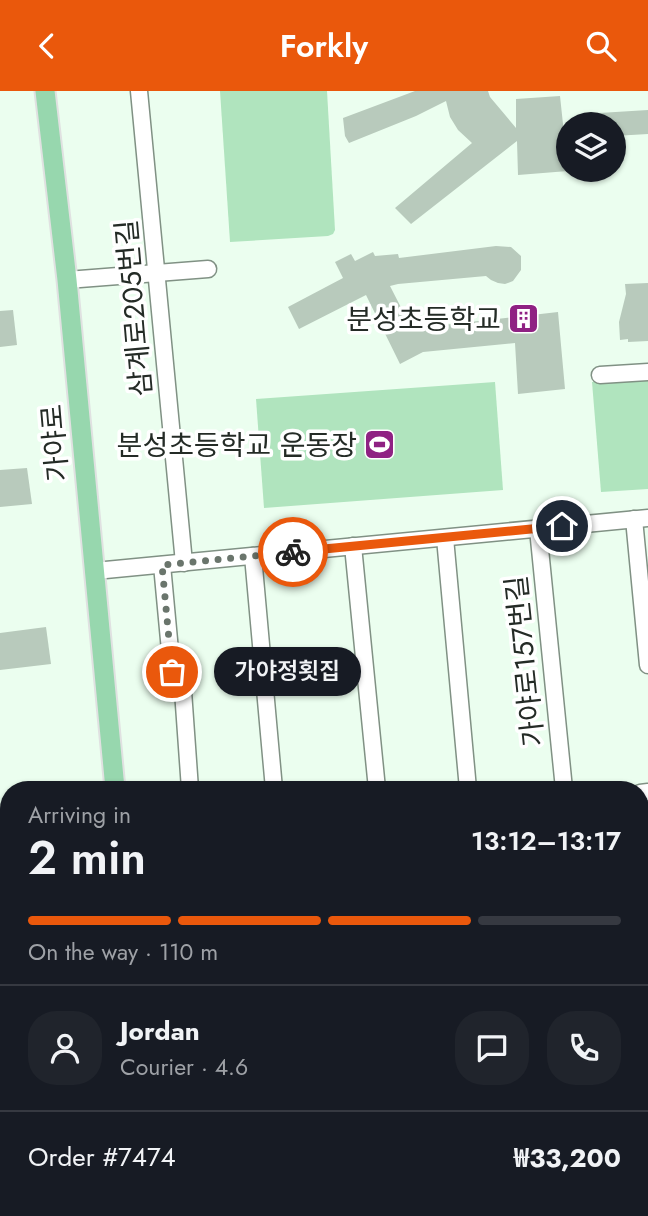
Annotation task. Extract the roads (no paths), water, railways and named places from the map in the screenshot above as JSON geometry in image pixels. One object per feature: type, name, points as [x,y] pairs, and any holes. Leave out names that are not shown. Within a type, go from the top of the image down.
[{"type":"main road","name":"가야로","points":[[44,91],[67,280],[114,781]]},
{"type":"street","name":"삼계로205번길","points":[[139,91],[184,563]]},
{"type":"street","points":[[67,280],[208,269]]},
{"type":"street","points":[[600,375],[648,372]]},
{"type":"street","points":[[95,571],[641,519],[648,666]]},
{"type":"street","name":"가야로157번길","points":[[538,529],[563,781]]},
{"type":"street","points":[[445,538],[467,781]]},
{"type":"street","points":[[353,546],[376,781]]},
{"type":"street","points":[[253,556],[273,781]]},
{"type":"street","points":[[162,565],[172,672],[183,691],[189,781]]},
{"type":"place","name":"분성초등학교","points":[[524,319]]},
{"type":"place","name":"분성초등학교 운동장","points":[[380,445]]},
{"type":"place","name":"가야정횟집","points":[[172,672]]}]
